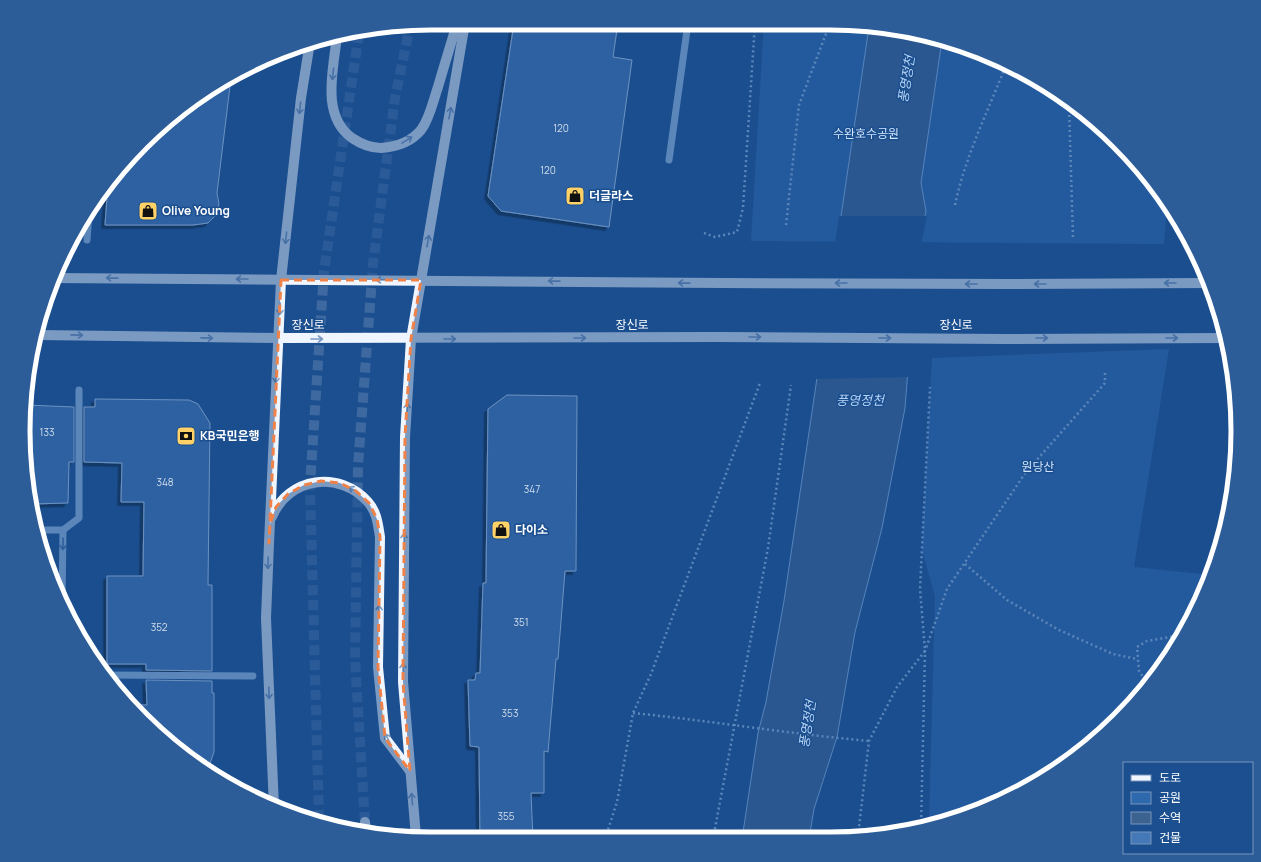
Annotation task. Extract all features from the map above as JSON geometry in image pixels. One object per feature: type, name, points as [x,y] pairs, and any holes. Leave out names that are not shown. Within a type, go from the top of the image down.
[{"type":"main road","points":[[336,42],[332,86],[332,104],[337,120],[346,134],[360,144],[376,148],[393,147],[408,141],[421,130],[429,115],[455,30]]},
{"type":"main road","points":[[415,831],[403,674],[405,437],[411,339],[464,30]]},
{"type":"main road","points":[[274,799],[266,618],[278,338],[281,280],[301,98],[309,49]]},
{"type":"main road","points":[[61,278],[723,283],[1202,283]]},
{"type":"main road","name":"장신로","points":[[42,334],[411,339],[716,337],[1003,339],[1220,338]]},
{"type":"main road","points":[[269,543],[270,524],[276,508],[288,494],[304,485],[321,481],[340,483],[356,491],[369,503],[377,520],[380,537],[378,667],[385,738],[410,771]]},
{"type":"street","points":[[669,160],[687,30]]},
{"type":"street","points":[[87,240],[88,223]]},
{"type":"street","points":[[43,530],[63,530],[79,518],[79,390]]},
{"type":"street","points":[[62,587],[63,530]]},
{"type":"street","points":[[113,675],[253,676]]},
{"type":"path","points":[[704,233],[715,237],[737,232],[744,208],[755,30]]},
{"type":"path","points":[[786,225],[798,105],[827,30]]},
{"type":"path","points":[[955,206],[959,187],[973,148],[1004,70]]},
{"type":"path","points":[[1070,110],[1073,238]]},
{"type":"path","points":[[859,831],[869,741],[897,686],[925,651],[947,589],[1026,472],[1105,382],[1105,370]]},
{"type":"path","points":[[607,832],[617,802],[633,713],[651,674],[760,383]]},
{"type":"path","points":[[714,832],[768,548],[791,385]]},
{"type":"path","points":[[921,821],[925,651],[920,589],[930,387]]},
{"type":"path","points":[[965,564],[1008,600],[1059,630],[1113,654],[1137,659]]},
{"type":"path","points":[[1145,679],[1139,671],[1137,647],[1147,641],[1174,636]]},
{"type":"path","points":[[633,713],[709,720],[749,727],[869,741]]},
{"type":"highlighted area","points":[[281,280],[421,280],[411,339],[405,437],[403,682],[410,771],[385,738],[378,667],[380,537],[377,519],[369,503],[356,491],[340,483],[321,481],[304,485],[288,494],[276,507],[270,524],[269,543]]},
{"type":"green space","name":"수완호수공원","points":[[764,30],[830,30],[882,33],[959,51],[1007,71],[1053,98],[1074,113],[1114,147],[1148,187],[1166,213],[1164,244],[751,241]]},
{"type":"green space","name":"원당산","points":[[1169,349],[1134,567],[1204,574],[1190,608],[1163,654],[1148,675],[1114,715],[1074,749],[1053,764],[1007,791],[959,811],[929,819],[935,597],[922,549],[932,358]]},
{"type":"water","name":"풍영정천","points":[[868,32],[882,33],[934,44],[941,46],[921,183],[926,211],[917,255],[905,408],[882,528],[855,632],[837,737],[814,809],[810,832],[743,832],[758,733],[766,702],[784,601]]},
{"type":"pier","points":[[839,216],[927,216],[919,255],[910,377],[815,379]]},
{"type":"building","points":[[513,30],[617,30],[613,57],[632,60],[609,227],[501,211],[488,196]]},
{"type":"building","points":[[230,84],[217,193],[219,204],[215,216],[208,223],[193,225],[105,225],[107,195],[147,147],[187,113]]},
{"type":"building","points":[[507,395],[577,396],[576,571],[565,571],[558,659],[556,659],[548,752],[544,751],[544,793],[531,793],[533,832],[480,832],[479,747],[470,746],[468,680],[475,680],[476,673],[480,673],[483,583],[486,583],[488,409]]},
{"type":"building","points":[[95,399],[189,400],[198,404],[210,423],[208,585],[212,585],[212,671],[146,670],[146,664],[107,664],[107,576],[143,576],[144,502],[121,502],[122,463],[84,462],[84,407],[95,407]]},
{"type":"building","points":[[31,405],[74,407],[74,462],[69,462],[68,503],[37,504],[33,483],[31,457]]},
{"type":"building","points":[[146,680],[212,681],[212,693],[214,693],[214,752],[209,765],[187,749],[147,715],[138,705],[147,705]]},
{"type":"tunnel","points":[[365,822],[355,660],[358,466],[373,264],[395,98],[409,31]]},
{"type":"tunnel","points":[[319,816],[310,486],[324,271],[358,37]]},
{"type":"place","name":"더글라스","points":[[575,196]]},
{"type":"place","name":"Olive Young","points":[[148,211]]},
{"type":"place","name":"KB국민은행","points":[[186,436]]},
{"type":"place","name":"다이소","points":[[501,530]]}]
